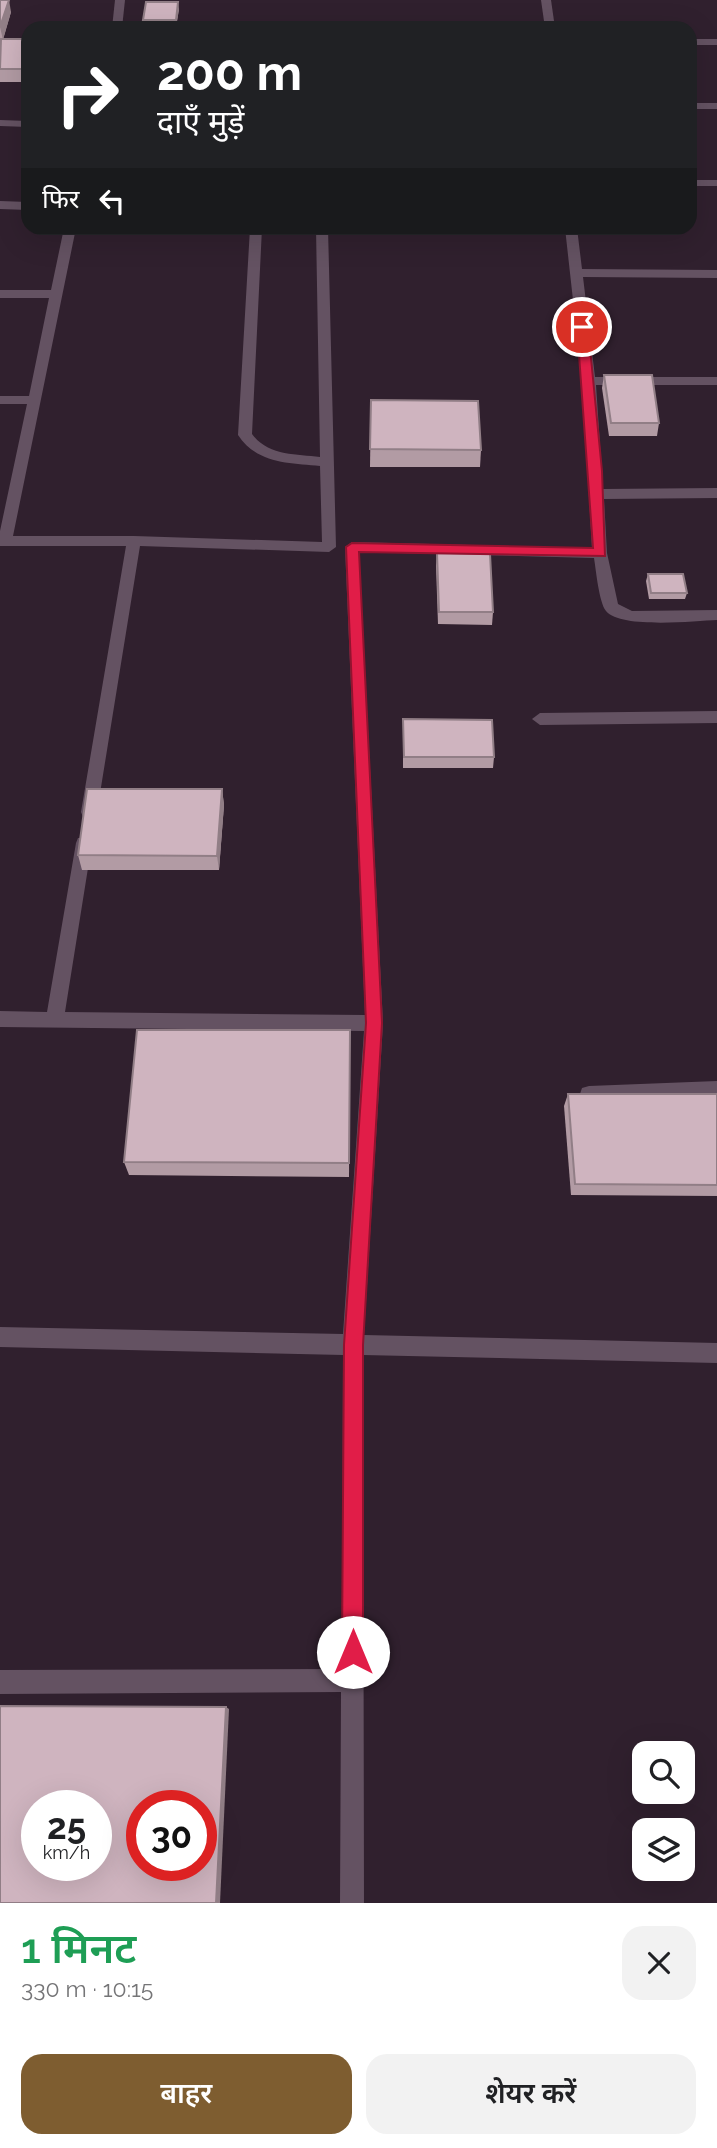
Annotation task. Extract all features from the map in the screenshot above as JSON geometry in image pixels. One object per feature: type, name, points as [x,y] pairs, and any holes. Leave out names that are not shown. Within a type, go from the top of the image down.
[{"type":"street","points":[[118,21],[120,0]]},
{"type":"street","points":[[546,0],[549,21]]},
{"type":"street","points":[[697,42],[717,42]]},
{"type":"street","points":[[697,106],[717,106]]},
{"type":"street","points":[[0,123],[21,124]]},
{"type":"street","points":[[697,183],[717,183]]},
{"type":"street","points":[[0,205],[21,206]]},
{"type":"street","points":[[68,235],[3,541],[134,541],[600,553]]},
{"type":"street","points":[[256,235],[245,435],[252,447],[267,455],[325,462]]},
{"type":"street","points":[[322,235],[325,462],[329,547]]},
{"type":"street","points":[[572,235],[589,381],[600,553],[611,607],[619,613],[632,616],[717,615]]},
{"type":"street","points":[[576,273],[717,274]]},
{"type":"street","points":[[0,294],[56,295]]},
{"type":"street","points":[[589,381],[717,382]]},
{"type":"street","points":[[0,400],[34,400]]},
{"type":"street","points":[[597,494],[717,493]]},
{"type":"street","points":[[55,1019],[134,541]]},
{"type":"street","points":[[352,547],[374,1023],[353,1345],[352,1903]]},
{"type":"street","points":[[540,719],[717,717]]},
{"type":"street","points":[[0,1019],[374,1023]]},
{"type":"street","points":[[589,1094],[717,1089]]},
{"type":"street","points":[[0,1337],[717,1353]]},
{"type":"street","points":[[0,1682],[353,1680]]},
{"type":"building","points":[[0,0],[9,0],[0,27]]},
{"type":"building","points":[[146,2],[178,2],[176,20],[143,20]]},
{"type":"building","points":[[1,39],[21,39],[21,69],[0,69]]},
{"type":"building","points":[[604,375],[652,375],[659,423],[611,423]]},
{"type":"building","points":[[371,400],[478,401],[481,450],[370,449]]},
{"type":"building","points":[[437,553],[490,554],[493,612],[439,612]]},
{"type":"building","points":[[648,574],[683,574],[687,593],[651,593]]},
{"type":"building","points":[[403,719],[492,720],[494,757],[404,757]]},
{"type":"building","points":[[87,789],[222,789],[217,856],[78,855]]},
{"type":"building","points":[[137,1030],[350,1030],[349,1163],[124,1162]]},
{"type":"building","points":[[568,1094],[717,1094],[717,1185],[575,1184]]},
{"type":"building","points":[[0,1706],[226,1707],[216,1903],[0,1903]]},
{"type":"route","points":[[353,1652],[353,1345],[374,1023],[352,547],[600,553],[589,381],[582,327]]}]
